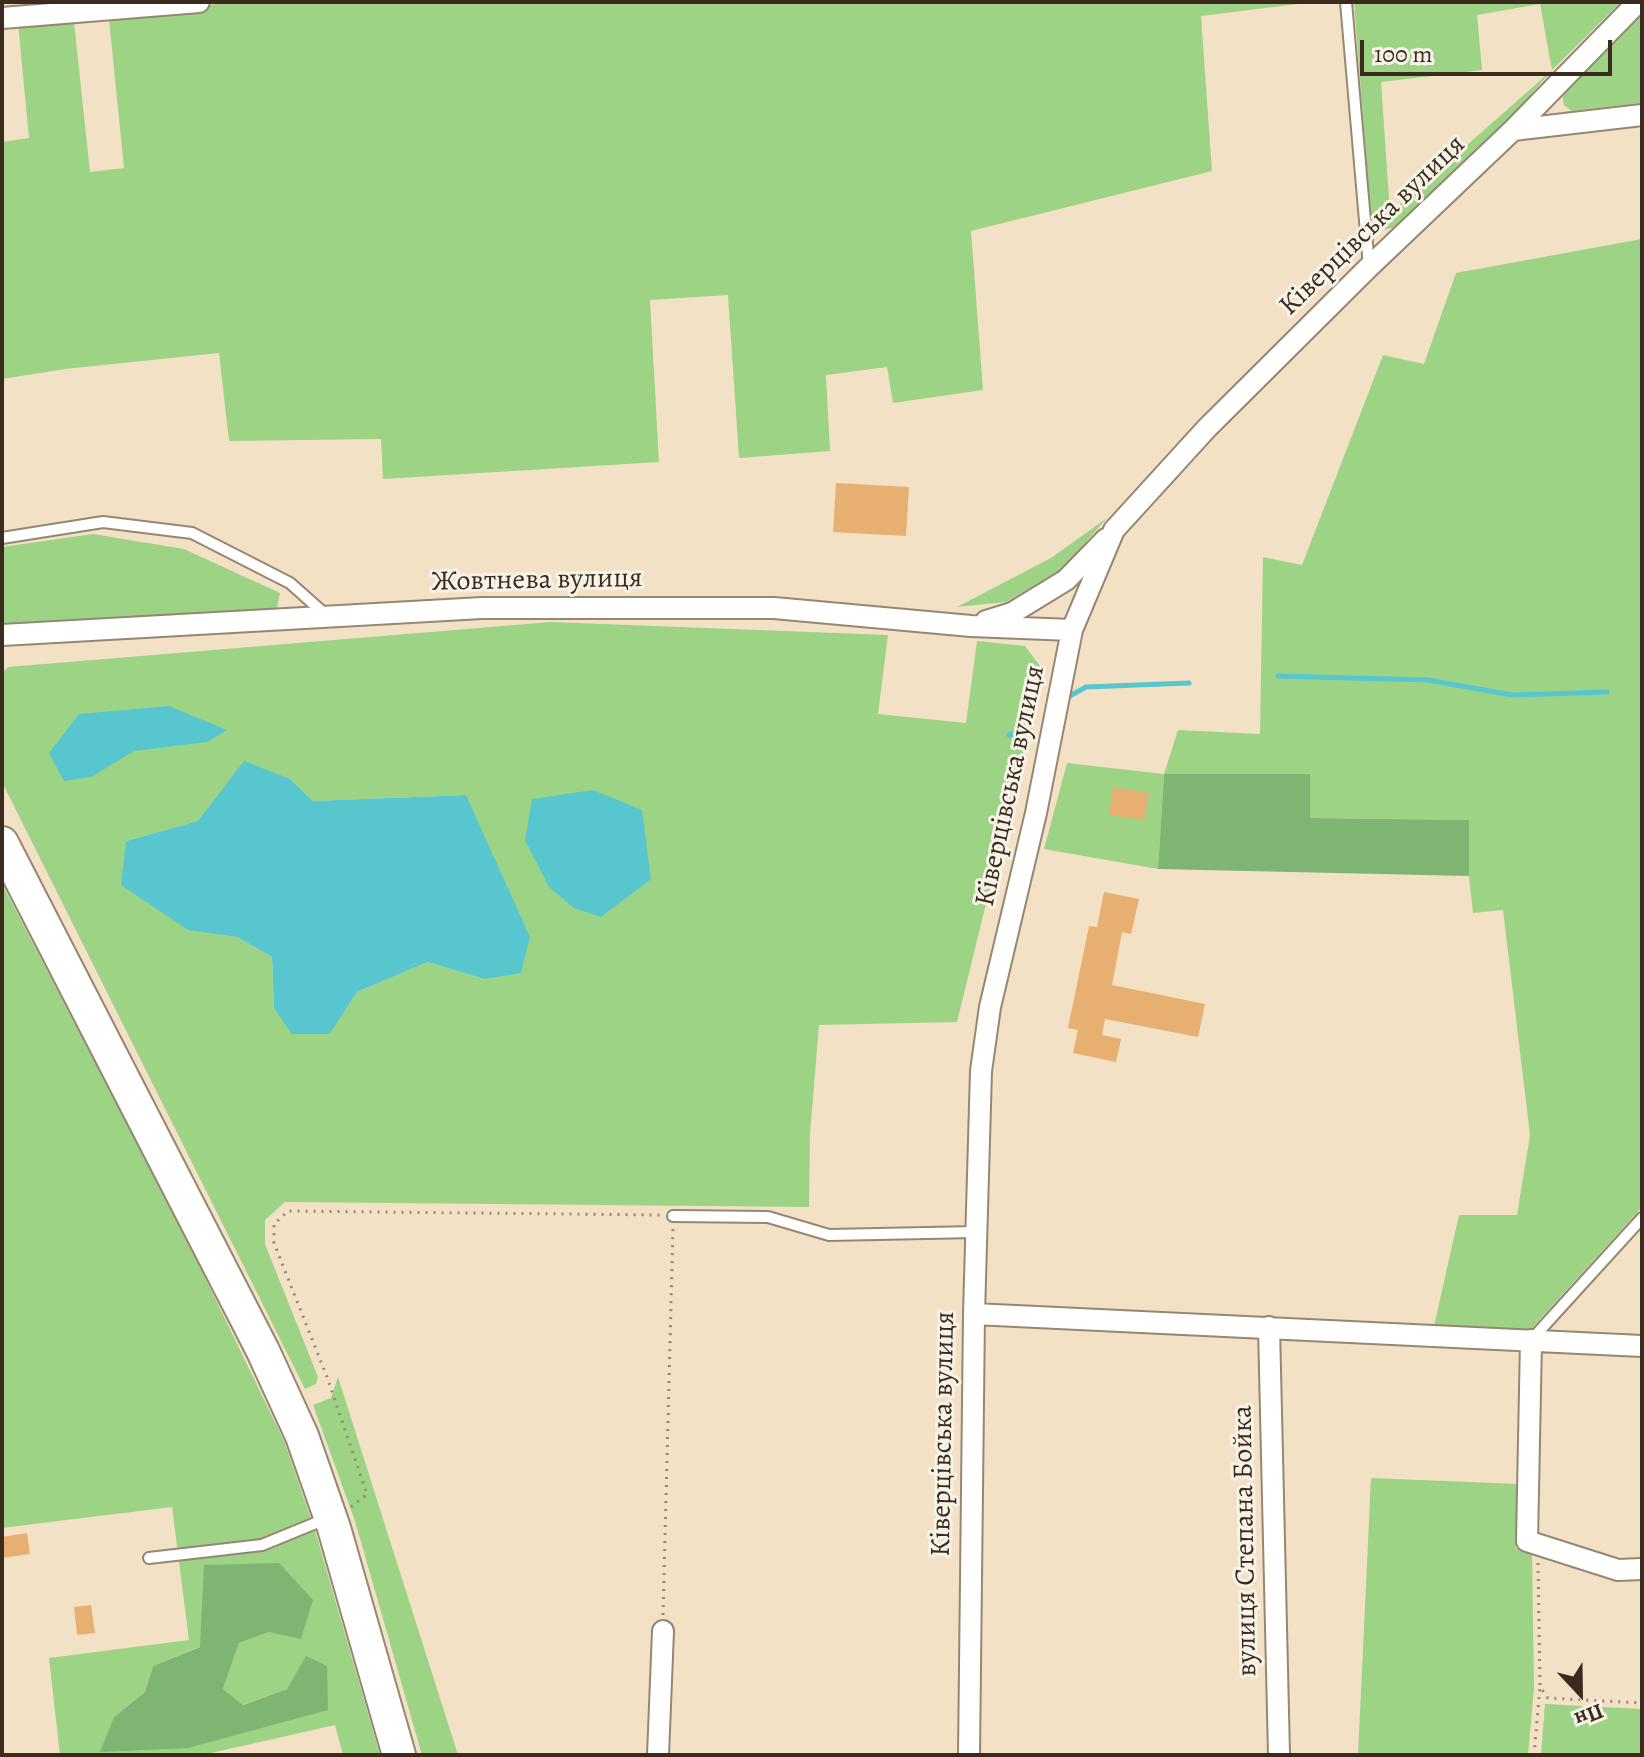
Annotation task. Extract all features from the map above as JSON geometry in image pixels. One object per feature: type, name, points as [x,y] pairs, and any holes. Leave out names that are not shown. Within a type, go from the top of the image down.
[{"type":"highway","points":[[2,843],[263,1351],[302,1436],[330,1517],[399,1755]]},
{"type":"street","points":[[2,18],[199,2]]},
{"type":"street","name":"Ківерцівська вулиця","points":[[969,1755],[974,1314],[981,1071],[990,1007],[1036,813],[1072,630],[1114,530],[1207,428],[1513,130],[1638,2]]},
{"type":"street","points":[[1513,130],[1642,115]]},
{"type":"street","points":[[971,626],[1012,613],[1066,580],[1114,530]]},
{"type":"street","name":"Жовтнева вулиця","points":[[2,635],[482,608],[774,608],[971,626],[1072,630]]},
{"type":"street","points":[[974,1314],[1642,1346]]},
{"type":"street","name":"вулиця Степана Бойка","points":[[1269,1327],[1279,1755]]},
{"type":"street","points":[[1531,1340],[1527,1541],[1618,1570],[1642,1569]]},
{"type":"street","points":[[658,1755],[663,1631]]},
{"type":"lane","points":[[1346,2],[1369,267]]},
{"type":"lane","points":[[2,538],[103,522],[192,533],[290,583],[326,615]]},
{"type":"lane","points":[[673,1216],[768,1217],[829,1235],[976,1232]]},
{"type":"lane","points":[[1531,1340],[1642,1218]]},
{"type":"lane","points":[[149,1558],[262,1545],[330,1517]]},
{"type":"path","points":[[330,1517],[356,1505],[367,1494],[327,1377],[274,1243],[274,1224],[288,1211],[673,1216],[663,1631]]},
{"type":"path","points":[[1534,1755],[1540,1687],[1538,1544]]},
{"type":"path","points":[[1540,1687],[1548,1698],[1642,1703]]},
{"type":"green space","points":[[240,2],[1313,2],[1201,16],[1212,171],[971,231],[983,390],[893,403],[887,367],[826,375],[830,451],[739,458],[728,295],[650,300],[659,462],[383,479],[381,439],[229,441],[219,353],[65,369],[2,379],[2,142],[29,138],[18,23]],"holes":[[[109,19],[124,168],[90,172],[74,22]]]},
{"type":"green space","points":[[1354,2],[1621,2],[1552,70],[1507,122],[1396,227],[1383,230],[1375,226],[1371,218]],"holes":[[[1540,4],[1552,70],[1390,213],[1381,82],[1482,70],[1477,15]]]},
{"type":"green space","points":[[1642,13],[1642,103],[1572,111],[1564,105],[1562,95],[1565,86]]},
{"type":"green space","points":[[1642,239],[1642,1207],[1530,1330],[1434,1326],[1459,1215],[1517,1215],[1530,1135],[1503,910],[1473,913],[1469,876],[1469,820],[1310,818],[1310,774],[1164,774],[1178,730],[1260,734],[1263,557],[1302,565],[1383,355],[1424,364],[1456,273]]},
{"type":"green space","points":[[1107,518],[1062,569],[1006,602],[957,607],[1051,558]]},
{"type":"green space","points":[[93,534],[184,549],[280,593],[277,608],[2,627],[2,547]]},
{"type":"green space","points":[[551,622],[888,635],[878,714],[966,723],[977,641],[1025,646],[1040,666],[1029,729],[957,1022],[819,1025],[810,1134],[809,1207],[285,1202],[265,1220],[265,1244],[318,1377],[316,1384],[305,1389],[2,782],[2,673],[8,667]],"holes":[[[290,779],[313,801],[466,795],[484,979],[428,962],[357,992],[330,1034],[274,1008],[272,957],[237,937],[188,929],[126,841],[198,821]]]},
{"type":"green space","points":[[1067,763],[1164,774],[1158,869],[1044,849]]},
{"type":"green space","points":[[1164,774],[1310,774],[1310,818],[1469,820],[1469,876],[1158,869]]},
{"type":"green space","points":[[2,884],[182,1230],[285,1443],[316,1534],[380,1755],[343,1755],[335,1725],[202,1755],[60,1755],[49,1658],[189,1640],[172,1507],[2,1528]],"holes":[[[313,1600],[269,1632],[239,1643],[223,1689],[242,1705],[287,1689],[307,1656],[327,1710],[114,1717],[145,1692],[153,1666]]]},
{"type":"green space","points":[[338,1377],[458,1755],[422,1755],[355,1521],[313,1405],[331,1398]]},
{"type":"green space","points":[[1371,1478],[1518,1484],[1516,1548],[1532,1553],[1534,1688],[1528,1755],[1358,1755]]},
{"type":"green space","points":[[279,1563],[313,1600],[301,1639],[269,1632],[239,1643],[223,1689],[243,1705],[287,1689],[306,1656],[327,1666],[328,1710],[188,1748],[100,1752],[114,1717],[145,1692],[153,1666],[200,1647],[204,1565]]},
{"type":"green space","points":[[1545,1704],[1642,1709],[1642,1755],[1541,1755]]},
{"type":"water","points":[[169,706],[227,730],[207,742],[134,751],[91,777],[64,781],[49,753],[79,714]]},
{"type":"water","points":[[244,761],[290,779],[313,801],[466,795],[530,937],[521,973],[484,979],[428,962],[357,992],[330,1034],[292,1034],[274,1008],[272,957],[237,937],[188,930],[121,885],[126,841],[198,821]]},
{"type":"water","points":[[593,790],[642,810],[651,879],[601,917],[574,908],[549,887],[525,840],[532,799]]},
{"type":"building","points":[[836,483],[909,487],[906,536],[833,532]]},
{"type":"building","points":[[1113,787],[1149,793],[1144,820],[1109,815]]},
{"type":"building","points":[[1104,892],[1139,899],[1131,934],[1122,932],[1112,985],[1205,1004],[1198,1037],[1105,1019],[1102,1035],[1121,1039],[1116,1062],[1073,1053],[1078,1030],[1068,1028],[1089,926],[1097,927]]},
{"type":"building","points":[[27,1533],[30,1554],[2,1558],[2,1537]]},
{"type":"building","points":[[91,1605],[95,1633],[77,1635],[74,1607]]},
{"type":"waterway","points":[[1278,676],[1428,680],[1512,695],[1607,692]]},
{"type":"waterway","points":[[1068,697],[1086,687],[1189,683]]},
{"type":"waterway","points":[[1009,735],[1029,729]]}]
